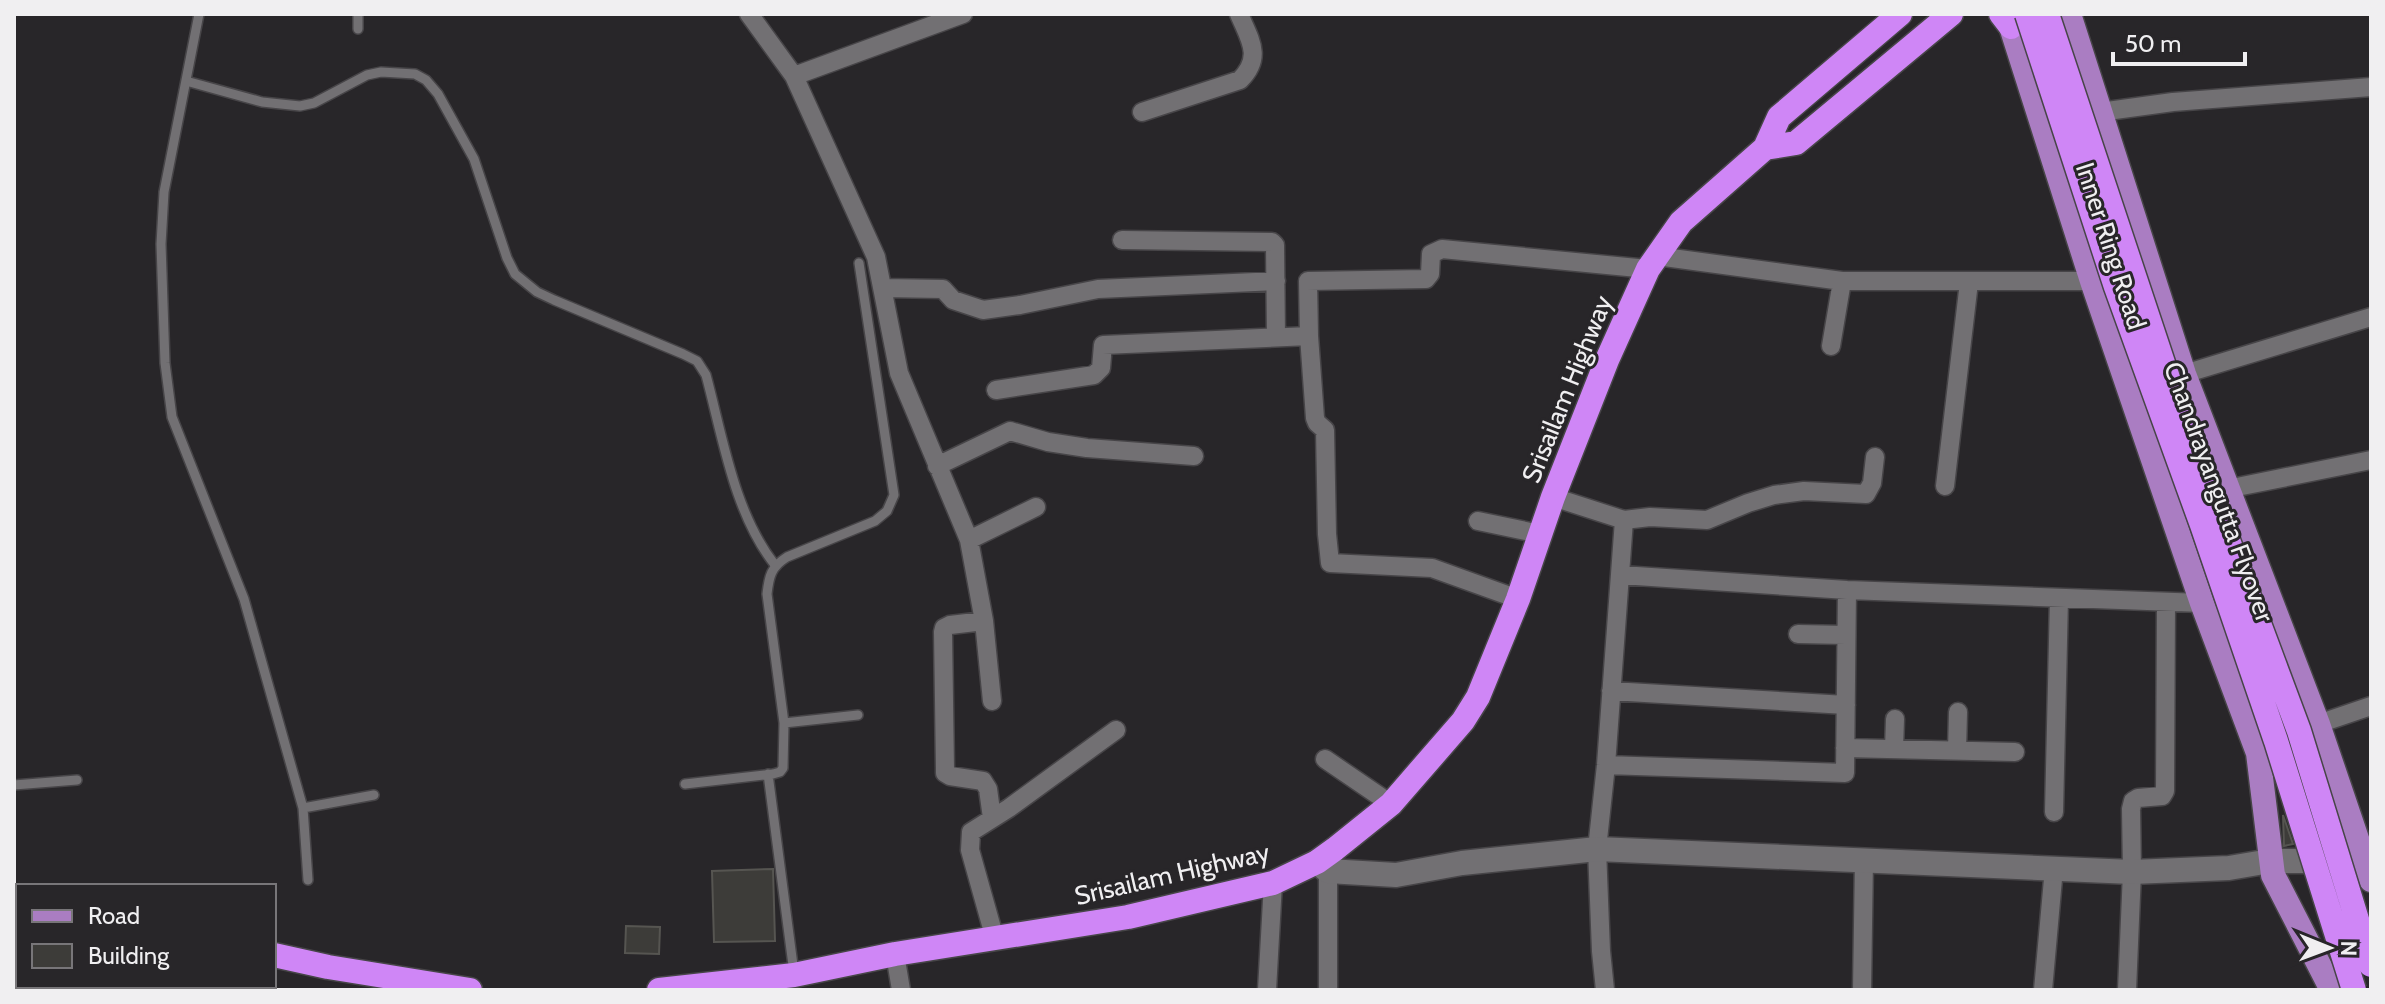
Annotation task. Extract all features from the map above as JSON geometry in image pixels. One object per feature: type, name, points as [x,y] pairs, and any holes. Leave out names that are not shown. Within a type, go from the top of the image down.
[{"type":"highway","points":[[1765,148],[1779,117],[1900,14]]},
{"type":"highway","points":[[1765,148],[1796,143],[1951,14]]},
{"type":"highway","points":[[1930,31],[1958,14]]},
{"type":"highway","name":"Chandrayangutta Flyover","points":[[2047,14],[2171,387],[2299,731],[2371,965]]},
{"type":"highway","name":"Chandrayangutta Flyover","points":[[2012,17],[2121,300],[2202,525],[2271,726],[2354,990]]},
{"type":"highway","name":"Srisailam Highway","points":[[659,990],[794,975],[895,954],[1128,917],[1273,883],[1323,866],[1391,804],[1463,721],[1478,697],[1607,360],[1652,262],[1681,222],[1765,148]]},
{"type":"highway","points":[[276,955],[414,985],[470,990]]},
{"type":"main road","name":"Inner Ring Road","points":[[2069,14],[2184,374],[2318,724],[2369,868]]},
{"type":"main road","name":"Inner Ring Road","points":[[2012,17],[2092,281],[2202,603],[2258,753],[2273,875],[2332,990]]},
{"type":"main road","points":[[1323,866],[1396,875],[1462,863],[1597,849],[2132,872],[2229,868],[2270,861],[2306,860],[2369,868]]},
{"type":"street","points":[[749,14],[794,76],[876,257],[899,373],[969,540],[984,621],[992,701]]},
{"type":"street","points":[[1142,112],[1240,80],[1247,73],[1253,64],[1253,55],[1239,14]]},
{"type":"street","points":[[794,76],[960,15]]},
{"type":"street","points":[[2100,112],[2173,102],[2371,87]]},
{"type":"street","points":[[1122,240],[1272,242],[1275,245],[1276,337]]},
{"type":"street","points":[[1518,599],[1432,568],[1330,563],[1325,430],[1315,418],[1308,281],[1426,279],[1430,274],[1431,254],[1442,249],[1652,262],[1842,281],[2092,281]]},
{"type":"street","points":[[883,288],[943,289],[953,300],[983,310],[1098,289],[1276,281]]},
{"type":"street","points":[[1831,346],[1842,281]]},
{"type":"street","points":[[1945,486],[1969,282]]},
{"type":"street","points":[[2184,374],[2371,317]]},
{"type":"street","points":[[996,390],[1094,375],[1101,368],[1103,345],[1309,336]]},
{"type":"street","points":[[937,466],[1010,431],[1048,442],[1087,448],[1194,456]]},
{"type":"street","points":[[1553,497],[1624,520],[1650,517],[1707,520],[1774,495],[1804,491],[1866,494],[1872,483],[1875,457]]},
{"type":"street","points":[[2227,489],[2371,460]]},
{"type":"street","points":[[969,540],[1036,507]]},
{"type":"street","points":[[1605,990],[1597,849],[1624,520]]},
{"type":"street","points":[[1478,521],[1540,534]]},
{"type":"street","points":[[1621,575],[1847,590],[2202,603]]},
{"type":"street","points":[[1606,765],[1842,774],[1845,769],[1847,590]]},
{"type":"street","points":[[2054,812],[2059,598]]},
{"type":"street","points":[[2127,990],[2131,809],[2133,801],[2138,798],[2162,796],[2165,791],[2166,603]]},
{"type":"street","points":[[984,621],[944,628],[945,769],[947,775],[983,781],[988,789],[992,818]]},
{"type":"street","points":[[1798,634],[1846,635]]},
{"type":"street","points":[[1611,691],[1846,705]]},
{"type":"street","points":[[2318,724],[2371,706]]},
{"type":"street","points":[[1957,751],[1958,712]]},
{"type":"street","points":[[1894,749],[1895,719]]},
{"type":"street","points":[[995,939],[969,843],[971,832],[1116,730]]},
{"type":"street","points":[[1845,748],[2015,752]]},
{"type":"street","points":[[1325,759],[1391,804]]},
{"type":"street","points":[[1862,990],[1864,859]]},
{"type":"street","points":[[1323,866],[1328,990]]},
{"type":"street","points":[[2043,990],[2054,868]]},
{"type":"street","points":[[1267,990],[1273,883]]},
{"type":"street","points":[[895,954],[901,990]]},
{"type":"lane","points":[[199,14],[164,192],[161,244],[165,363],[172,417],[244,599],[303,808],[308,880]]},
{"type":"lane","points":[[358,14],[358,29]]},
{"type":"lane","points":[[186,81],[262,102],[300,106],[314,103],[367,75],[381,72],[415,74],[426,80],[438,94],[474,159],[515,274],[537,292],[697,361],[706,375],[732,472],[749,521],[760,546],[775,565]]},
{"type":"lane","points":[[685,784],[768,774],[780,772],[783,768],[784,723],[767,594],[769,576],[775,565],[814,545],[875,521],[887,511],[894,495],[859,263]]},
{"type":"lane","points":[[784,723],[858,715]]},
{"type":"lane","points":[[768,774],[794,975]]},
{"type":"lane","points":[[14,785],[77,780]]},
{"type":"lane","points":[[303,808],[374,795]]},
{"type":"building","points":[[2283,815],[2293,844],[2284,846]]},
{"type":"building","points":[[773,869],[775,941],[714,942],[712,871]]},
{"type":"building","points":[[626,926],[660,927],[659,954],[625,953]]}]
